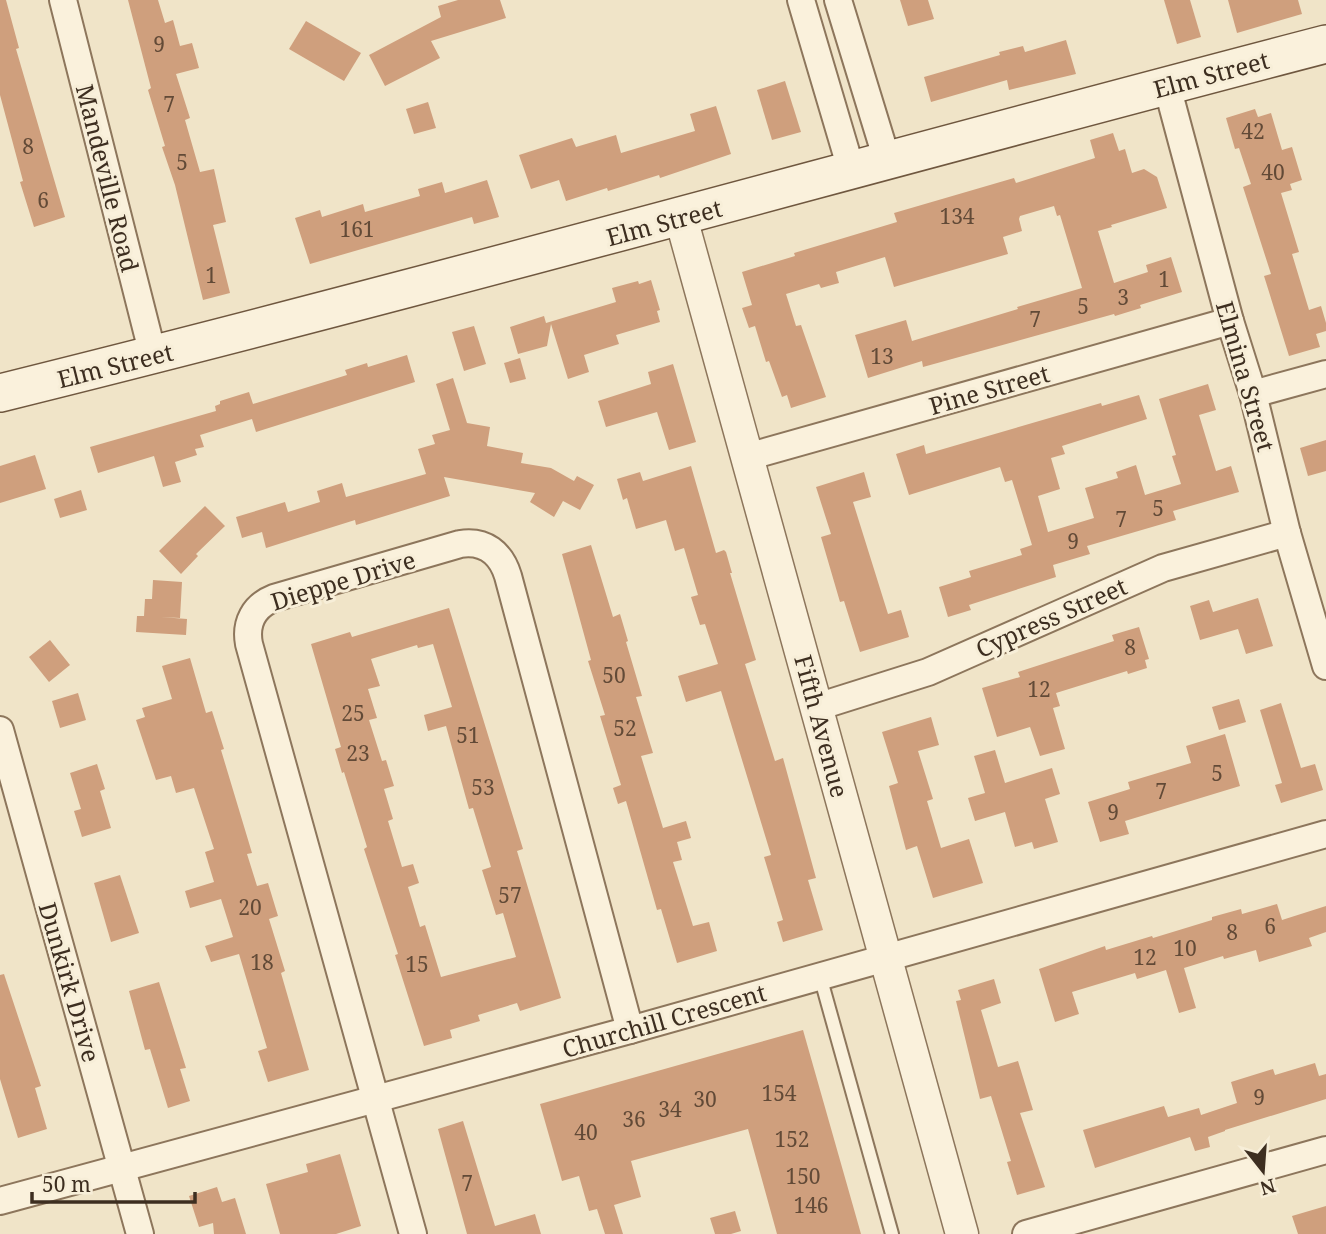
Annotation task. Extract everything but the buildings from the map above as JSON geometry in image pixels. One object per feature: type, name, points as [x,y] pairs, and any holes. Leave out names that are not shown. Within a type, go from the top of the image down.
[{"type":"main road","name":"Elm Street","points":[[0,393],[681,218],[851,169],[1326,44]]},
{"type":"street","name":"Mandeville Road","points":[[64,0],[153,355]]},
{"type":"street","points":[[801,0],[851,169]]},
{"type":"street","points":[[838,0],[887,160]]},
{"type":"street","name":"Elmina Street","points":[[1167,86],[1230,321],[1253,394],[1287,533],[1326,666]]},
{"type":"street","name":"Fifth Avenue","points":[[681,218],[962,1234]]},
{"type":"street","name":"Pine Street","points":[[747,457],[1230,321]]},
{"type":"street","points":[[1253,394],[1326,374]]},
{"type":"street","name":"Cypress Street","points":[[817,707],[928,672],[1163,568],[1287,533]]},
{"type":"street","name":"Dieppe Drive","points":[[413,1234],[249,644],[248,628],[256,610],[274,598],[460,544],[470,542],[489,548],[499,557],[506,568],[630,1030]]},
{"type":"street","name":"Dunkirk Drive","points":[[0,730],[139,1234]]},
{"type":"street","name":"Churchill Crescent","points":[[0,1201],[630,1030],[1326,834]]},
{"type":"street","points":[[1026,1234],[1326,1150]]},
{"type":"lane","points":[[820,976],[892,1234]]}]
